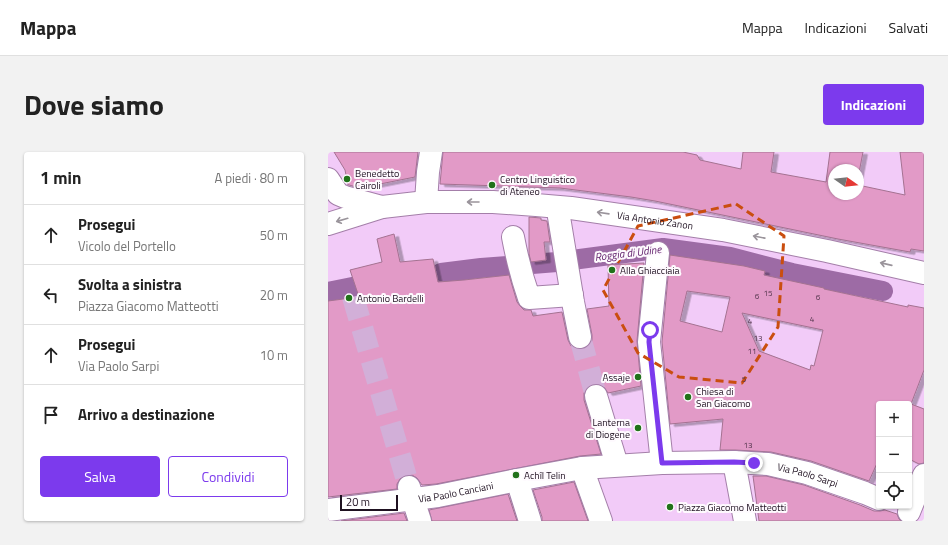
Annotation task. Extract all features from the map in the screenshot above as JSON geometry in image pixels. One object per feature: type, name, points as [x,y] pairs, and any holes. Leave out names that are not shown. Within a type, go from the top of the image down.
[{"type":"street","points":[[426,202],[431,152]]},
{"type":"street","points":[[328,179],[338,194],[382,207]]},
{"type":"street","name":"Via Antonio Zanon","points":[[382,207],[426,202],[493,202],[571,208],[723,230],[827,251],[924,273]]},
{"type":"street","points":[[328,224],[382,207]]},
{"type":"street","points":[[558,216],[580,337]]},
{"type":"street","points":[[515,247],[529,298],[572,295]]},
{"type":"street","points":[[658,253],[649,342],[662,463]]},
{"type":"street","points":[[596,396],[617,466]]},
{"type":"street","points":[[601,521],[582,468],[662,463],[734,462],[745,521]]},
{"type":"street","name":"Via Paolo Sarpi","points":[[734,462],[768,464],[807,473],[876,498]]},
{"type":"street","name":"Via Paolo Canciani","points":[[328,510],[411,493],[438,496],[582,468]]},
{"type":"street","points":[[909,512],[924,476]]},
{"type":"street","points":[[517,480],[530,521]]},
{"type":"street","points":[[411,493],[420,521]]},
{"type":"highlighted area","points":[[736,204],[784,236],[778,327],[742,383],[679,377],[638,353],[603,290],[638,226]]},
{"type":"building","points":[[334,152],[418,152],[415,177],[360,188],[348,185],[345,170]]},
{"type":"building","points":[[443,152],[683,152],[697,155],[700,160],[741,169],[743,152],[774,152],[771,172],[826,182],[828,167],[828,200],[864,200],[864,186],[905,195],[900,152],[924,152],[924,251],[911,249],[910,252],[838,239],[631,197],[560,188],[440,184]]},
{"type":"building","points":[[830,152],[863,152],[861,164],[828,164]]},
{"type":"building","points":[[529,217],[541,218],[541,220],[547,221],[550,242],[544,242],[546,260],[531,262],[529,254]]},
{"type":"building","points":[[394,234],[400,262],[433,259],[438,282],[509,275],[517,302],[524,310],[531,310],[533,316],[562,312],[568,340],[571,346],[576,349],[588,347],[592,341],[587,309],[609,306],[608,265],[644,263],[637,341],[641,386],[608,393],[604,387],[599,384],[593,384],[587,387],[584,393],[584,400],[601,454],[580,456],[436,484],[422,485],[417,478],[412,475],[406,475],[400,479],[397,484],[397,489],[328,497],[328,301],[359,297],[350,270],[382,262],[377,239]]},
{"type":"building","points":[[670,255],[744,266],[765,271],[764,275],[824,289],[908,307],[908,305],[924,308],[924,370],[912,401],[876,401],[876,466],[869,481],[811,461],[771,452],[720,450],[723,419],[670,424],[662,342]],"holes":[[[687,291],[730,297],[722,332],[680,321]],[[742,313],[823,330],[814,366],[811,365],[810,370],[759,351]]]},
{"type":"building","points":[[912,404],[924,409],[924,463],[919,464],[912,460]]},
{"type":"building","points":[[753,476],[766,476],[804,485],[874,511],[885,510],[897,514],[901,521],[759,521]]},
{"type":"building","points":[[574,482],[588,521],[542,521],[533,490]]},
{"type":"building","points":[[508,494],[517,521],[432,521],[429,510]]},
{"type":"building","points":[[404,513],[407,521],[341,521]]},
{"type":"waterway","name":"Roggia di Udine","points":[[441,273],[481,268],[557,262],[663,248],[730,257],[792,273],[883,291]]},
{"type":"waterway","name":"Roggia di Udine","points":[[328,292],[382,281]]},
{"type":"tunnel","points":[[353,297],[409,487]]},
{"type":"tunnel","points":[[580,337],[596,396]]},
{"type":"place","name":"Benedetto Cairoli","points":[[347,179]]},
{"type":"place","name":"Centro Linguistico di Ateneo","points":[[492,185]]},
{"type":"place","name":"Alla Ghiacciaia","points":[[612,270]]},
{"type":"place","name":"Antonio Bardelli","points":[[349,298]]},
{"type":"place","name":"Assaje","points":[[638,377]]},
{"type":"place","name":"Chiesa di San Giacomo","points":[[688,397]]},
{"type":"place","name":"Lanterna di Diogene","points":[[638,428]]},
{"type":"place","name":"Achîl Telin","points":[[516,475]]},
{"type":"place","name":"Piazza Giacomo Matteotti","points":[[670,507]]},
{"type":"route","points":[[650,330],[649,342],[662,463],[754,463]]}]
